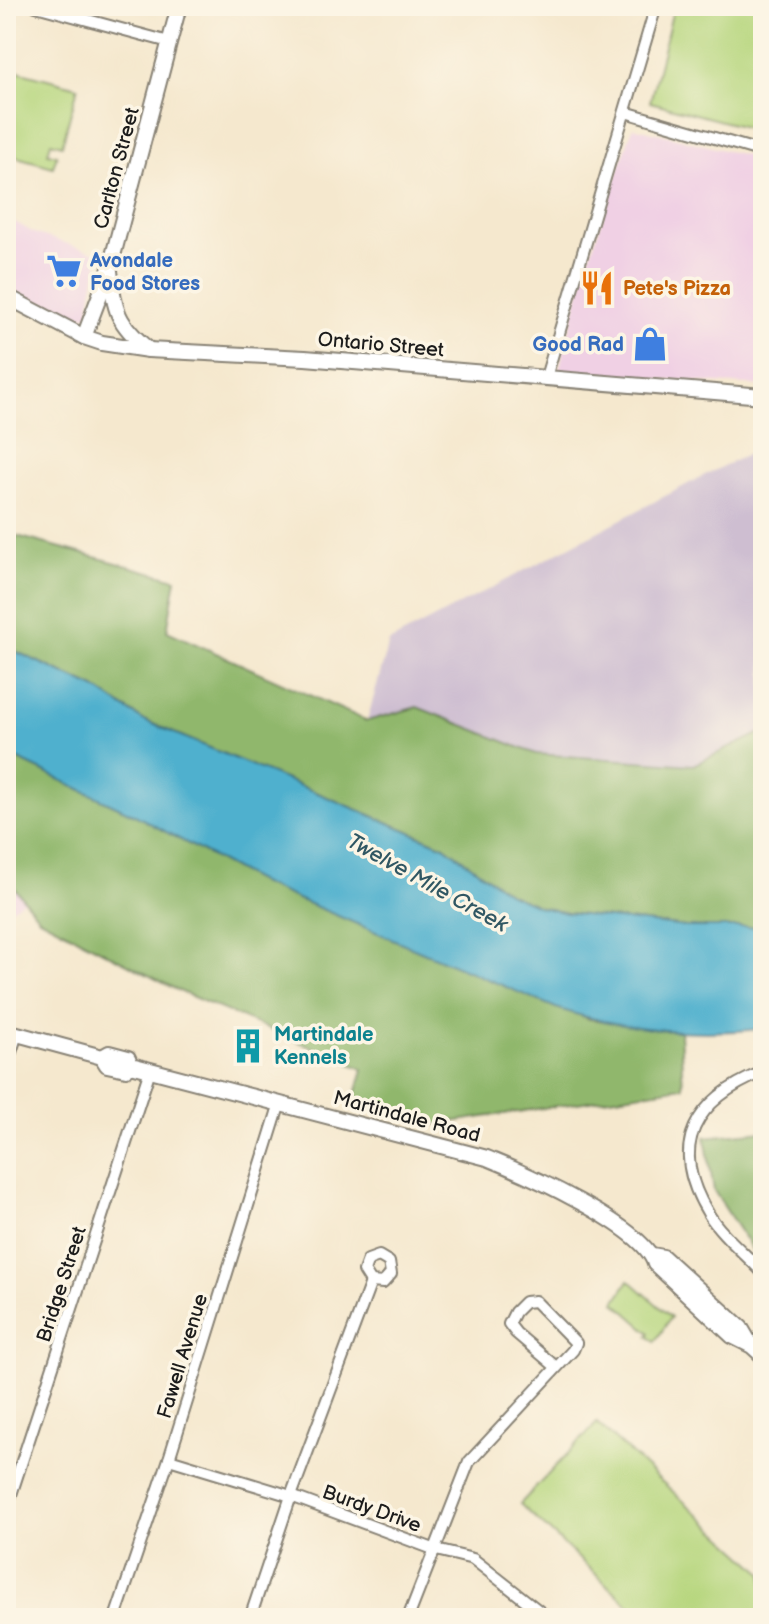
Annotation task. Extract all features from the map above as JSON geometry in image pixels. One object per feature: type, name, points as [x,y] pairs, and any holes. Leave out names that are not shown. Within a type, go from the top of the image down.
[{"type":"main road","name":"Carlton Street","points":[[84,337],[109,271],[179,6]]},
{"type":"main road","points":[[109,271],[115,311],[129,332],[148,350]]},
{"type":"main road","name":"Ontario Street","points":[[6,296],[84,337],[148,350],[305,358],[763,396]]},
{"type":"main road","name":"Martindale Road","points":[[12,1032],[102,1057],[107,1065],[126,1069],[131,1065],[499,1163],[572,1197],[620,1228],[652,1255],[655,1264],[732,1336],[757,1351]]},
{"type":"street","points":[[36,6],[169,42]]},
{"type":"street","points":[[546,377],[656,6]]},
{"type":"street","points":[[625,112],[763,152]]},
{"type":"street","points":[[6,1067],[12,1032]]},
{"type":"street","name":"Bridge Street","points":[[6,1510],[150,1070]]},
{"type":"street","points":[[763,1072],[711,1101],[695,1124],[688,1149],[696,1186],[709,1215],[763,1273]]},
{"type":"street","name":"Fawell Avenue","points":[[115,1618],[169,1459],[280,1103]]},
{"type":"street","points":[[250,1618],[291,1496],[371,1282]]},
{"type":"street","points":[[408,1618],[469,1462],[573,1350],[576,1343],[535,1301],[525,1302],[509,1324],[556,1367]]},
{"type":"street","name":"Burdy Drive","points":[[169,1459],[291,1496],[436,1550],[473,1559],[548,1618]]},
{"type":"shaded area","points":[[633,127],[763,160],[763,386],[558,373],[585,271]]},
{"type":"shaded area","points":[[6,217],[34,233],[99,254],[88,315],[65,319],[6,286]]},
{"type":"shaded area","points":[[763,447],[763,732],[693,765],[536,754],[417,707],[367,721],[389,642]]},
{"type":"shaded area","points":[[6,878],[24,900],[6,913]]},
{"type":"green space","points":[[674,6],[763,6],[763,132],[650,102]]},
{"type":"green space","points":[[6,68],[78,87],[62,145],[51,142],[48,153],[57,155],[53,167],[6,154]]},
{"type":"green space","points":[[6,533],[176,579],[167,631],[367,721],[417,707],[536,754],[693,765],[763,732],[763,927],[686,927],[540,907],[510,894],[444,846],[143,720],[95,688],[6,647]]},
{"type":"green space","points":[[6,754],[589,1019],[680,1031],[683,1087],[431,1125],[353,1105],[363,1069],[179,991],[39,918],[6,878]]},
{"type":"green space","points":[[763,1131],[763,1243],[758,1259],[714,1191],[705,1137]]},
{"type":"green space","points":[[629,1280],[671,1317],[655,1342],[648,1336],[650,1333],[615,1302]]},
{"type":"green space","points":[[597,1423],[763,1573],[763,1618],[643,1618],[520,1504]]},
{"type":"water","name":"Twelve Mile Creek","points":[[6,647],[95,688],[143,720],[444,846],[510,894],[540,907],[686,927],[763,927],[763,1029],[685,1031],[632,1026],[581,1016],[262,884],[133,814],[6,754]]},
{"type":"place","name":"Avondale Food Stores","points":[[64,271]]},
{"type":"place","name":"Pete's Pizza","points":[[597,288]]},
{"type":"place","name":"Good Rad","points":[[650,344]]},
{"type":"place","name":"Martindale Kennels","points":[[248,1046]]}]
